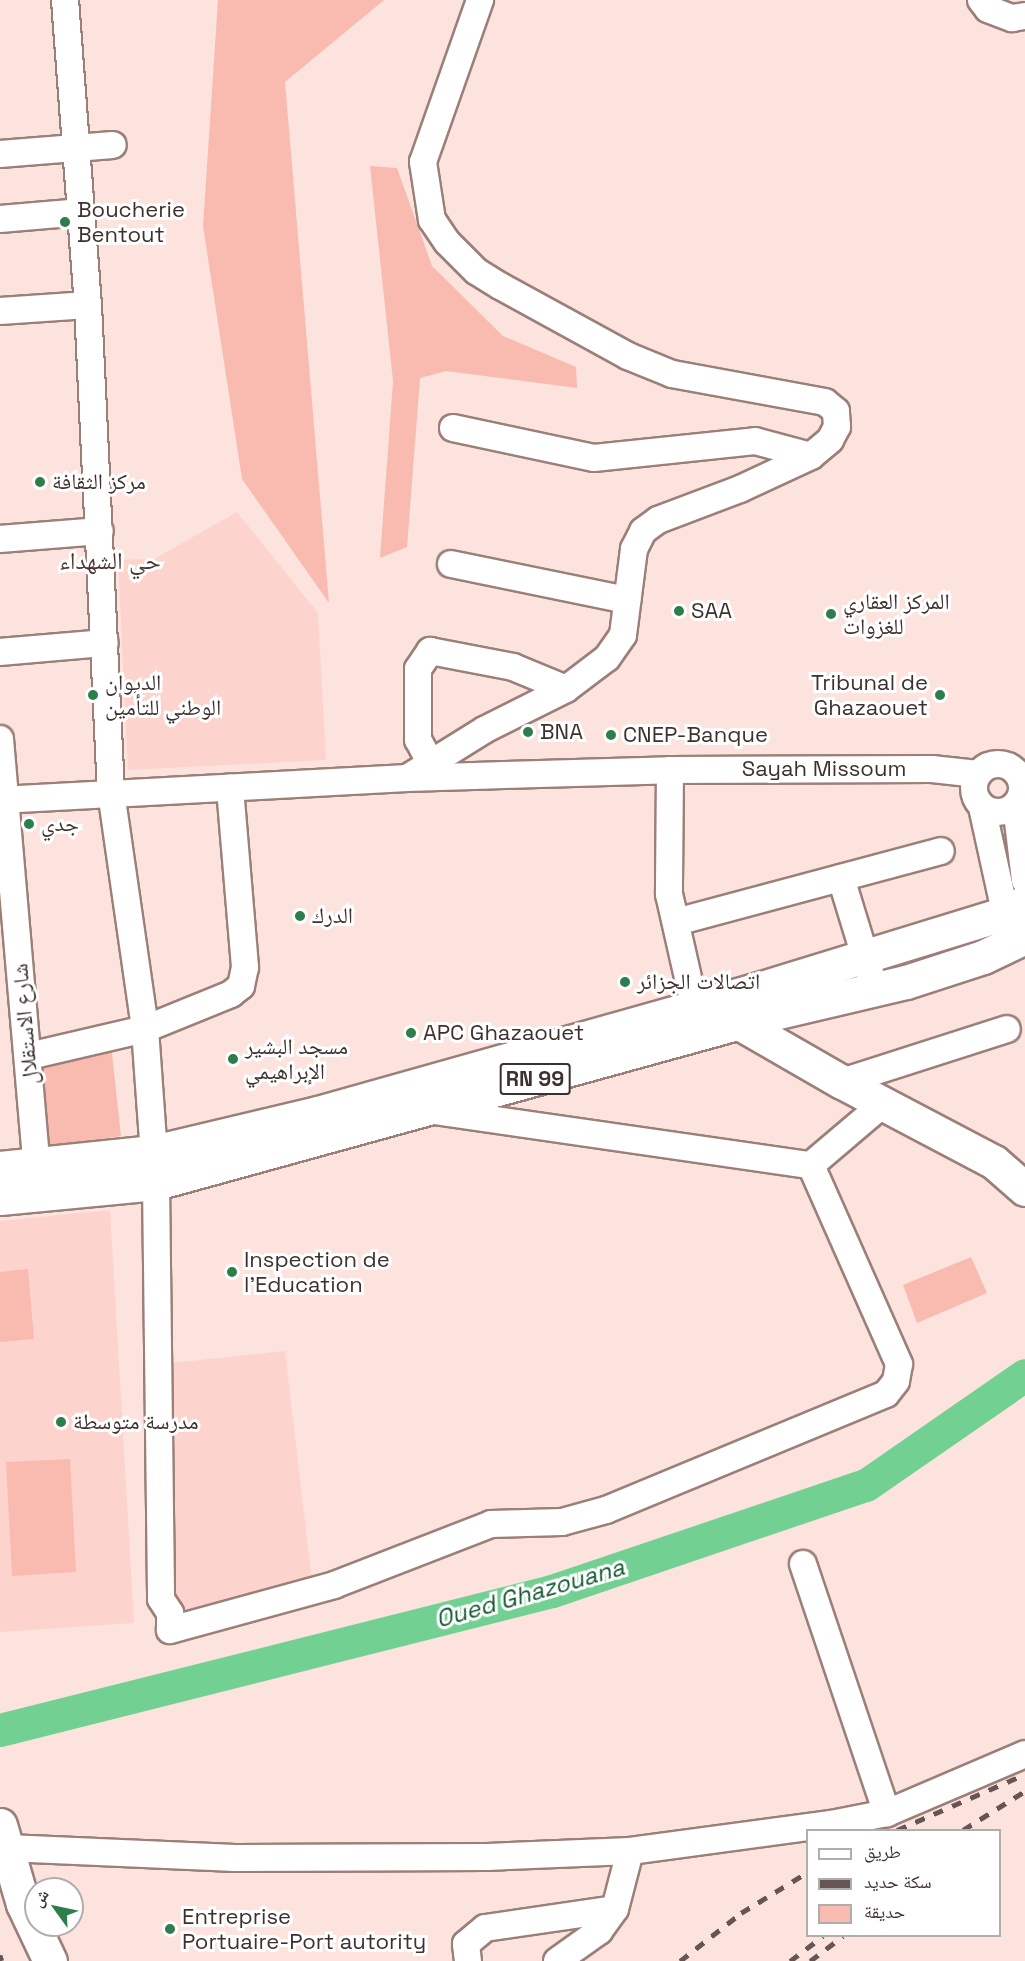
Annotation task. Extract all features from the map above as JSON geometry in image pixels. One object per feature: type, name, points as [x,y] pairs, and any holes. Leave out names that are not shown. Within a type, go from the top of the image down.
[{"type":"main road","name":"RN 99","points":[[0,1198],[38,1180],[154,1168],[424,1109],[741,1012],[868,956],[1018,929]]},
{"type":"main road","name":"RN 99","points":[[154,1168],[318,1113],[741,1012],[875,989],[983,957],[1018,929]]},
{"type":"main road","points":[[741,1012],[842,1082],[882,1104],[919,1119],[994,1162],[1025,1189]]},
{"type":"main road","name":"RN 99","points":[[0,1168],[38,1180]]},
{"type":"main road","points":[[3,1840],[23,1904],[50,1961]]},
{"type":"street","points":[[65,0],[78,148],[88,305],[111,792],[144,1029],[154,1168],[161,1599],[170,1613],[170,1630],[334,1585],[491,1524],[562,1522],[606,1510],[886,1394],[896,1381],[899,1364],[811,1165]]},
{"type":"street","points":[[407,778],[484,730],[566,688],[607,658],[622,635],[634,549],[643,531],[658,520],[740,489],[811,456],[830,440],[837,427],[836,411],[825,402],[672,374],[582,333],[476,271],[447,242],[432,220],[423,162],[480,0]]},
{"type":"street","points":[[981,0],[988,9],[1012,18],[1025,16]]},
{"type":"street","points":[[0,154],[113,146]]},
{"type":"street","points":[[0,219],[82,212]]},
{"type":"street","points":[[0,311],[88,305]]},
{"type":"street","points":[[453,428],[594,458],[755,441],[811,456]]},
{"type":"street","points":[[0,539],[100,531]]},
{"type":"street","points":[[451,564],[627,600]]},
{"type":"street","points":[[0,652],[105,643]]},
{"type":"street","points":[[432,764],[418,740],[418,669],[430,651],[513,667],[566,688]]},
{"type":"street","name":"شارع الاستقلال","points":[[0,739],[6,891],[29,1056],[38,1180]]},
{"type":"street","points":[[1018,929],[982,807],[973,788],[978,774],[995,764],[1020,782]]},
{"type":"street","name":"Sayah Missoum","points":[[3,800],[111,792],[407,778],[670,770],[932,769],[978,774]]},
{"type":"street","points":[[670,770],[667,851],[676,922],[741,1012]]},
{"type":"street","points":[[982,807],[996,813],[1020,782]]},
{"type":"street","points":[[1020,782],[1025,880]]},
{"type":"street","points":[[29,1056],[144,1029],[231,994],[244,980],[230,788]]},
{"type":"street","points":[[676,922],[941,851]]},
{"type":"street","points":[[841,878],[868,956],[875,989]]},
{"type":"street","points":[[842,1082],[1007,1029]]},
{"type":"street","points":[[424,1109],[811,1165],[882,1104]]},
{"type":"street","points":[[803,1564],[887,1813]]},
{"type":"street","points":[[3,1840],[236,1858],[487,1857],[630,1851],[831,1824],[887,1813],[1025,1754]]},
{"type":"street","points":[[557,1961],[599,1931],[615,1909],[630,1851]]},
{"type":"street","points":[[468,1961],[466,1944],[485,1928],[615,1909]]},
{"type":"shaded area","points":[[237,512],[318,613],[326,760],[128,770],[118,560],[154,559]]},
{"type":"shaded area","name":"مدرسة متوسطة","points":[[110,1210],[134,1623],[0,1632],[0,1221]]},
{"type":"shaded area","points":[[285,1351],[312,1581],[171,1620],[163,1364]]},
{"type":"green space","points":[[218,0],[384,0],[285,82],[329,603],[242,479],[203,226]]},
{"type":"green space","points":[[370,166],[397,168],[432,266],[503,336],[576,367],[577,388],[446,371],[420,378],[407,547],[380,558],[393,381]]},
{"type":"green space","points":[[111,1045],[121,1136],[50,1146],[40,1065]]},
{"type":"green space","points":[[971,1257],[987,1293],[917,1323],[903,1285]]},
{"type":"green space","points":[[28,1269],[34,1339],[0,1342],[0,1272]]},
{"type":"green space","points":[[70,1459],[76,1572],[12,1576],[6,1462]]},
{"type":"waterway","name":"Oued Ghazouana","points":[[0,1730],[552,1591],[866,1485],[1025,1375]]},
{"type":"railway","points":[[899,1829],[1025,1774]]},
{"type":"railway","points":[[965,1829],[1025,1791]]},
{"type":"railway","points":[[680,1961],[741,1913],[806,1873]]},
{"type":"railway","points":[[790,1961],[822,1937]]},
{"type":"railway","points":[[810,1961],[842,1937]]},
{"type":"railway","points":[[0,1955],[2,1961]]},
{"type":"place","name":"Boucherie Bentout","points":[[65,222]]},
{"type":"place","name":"مركز الثقافة","points":[[40,482]]},
{"type":"place","name":"SAA","points":[[679,611]]},
{"type":"place","name":"المركز العقاري للغزوات","points":[[831,614]]},
{"type":"place","name":"الديوان الوطني للتأمين","points":[[93,695]]},
{"type":"place","name":"Tribunal de Ghazaouet","points":[[940,695]]},
{"type":"place","name":"BNA","points":[[528,732]]},
{"type":"place","name":"CNEP-Banque","points":[[611,735]]},
{"type":"place","name":"جدي","points":[[29,824]]},
{"type":"place","name":"الدرك","points":[[300,916]]},
{"type":"place","name":"اتصالات الجزائر","points":[[625,982]]},
{"type":"place","name":"APC Ghazaouet","points":[[411,1033]]},
{"type":"place","name":"مسجد البشير الإبراهيمي","points":[[233,1059]]},
{"type":"place","name":"Inspection de l'Education","points":[[232,1272]]},
{"type":"place","name":"مدرسة متوسطة","points":[[61,1422]]},
{"type":"place","name":"Entreprise Portuaire-Port autority","points":[[170,1929]]},
{"type":"district","name":"حي الشهداء","points":[[110,561]]}]
